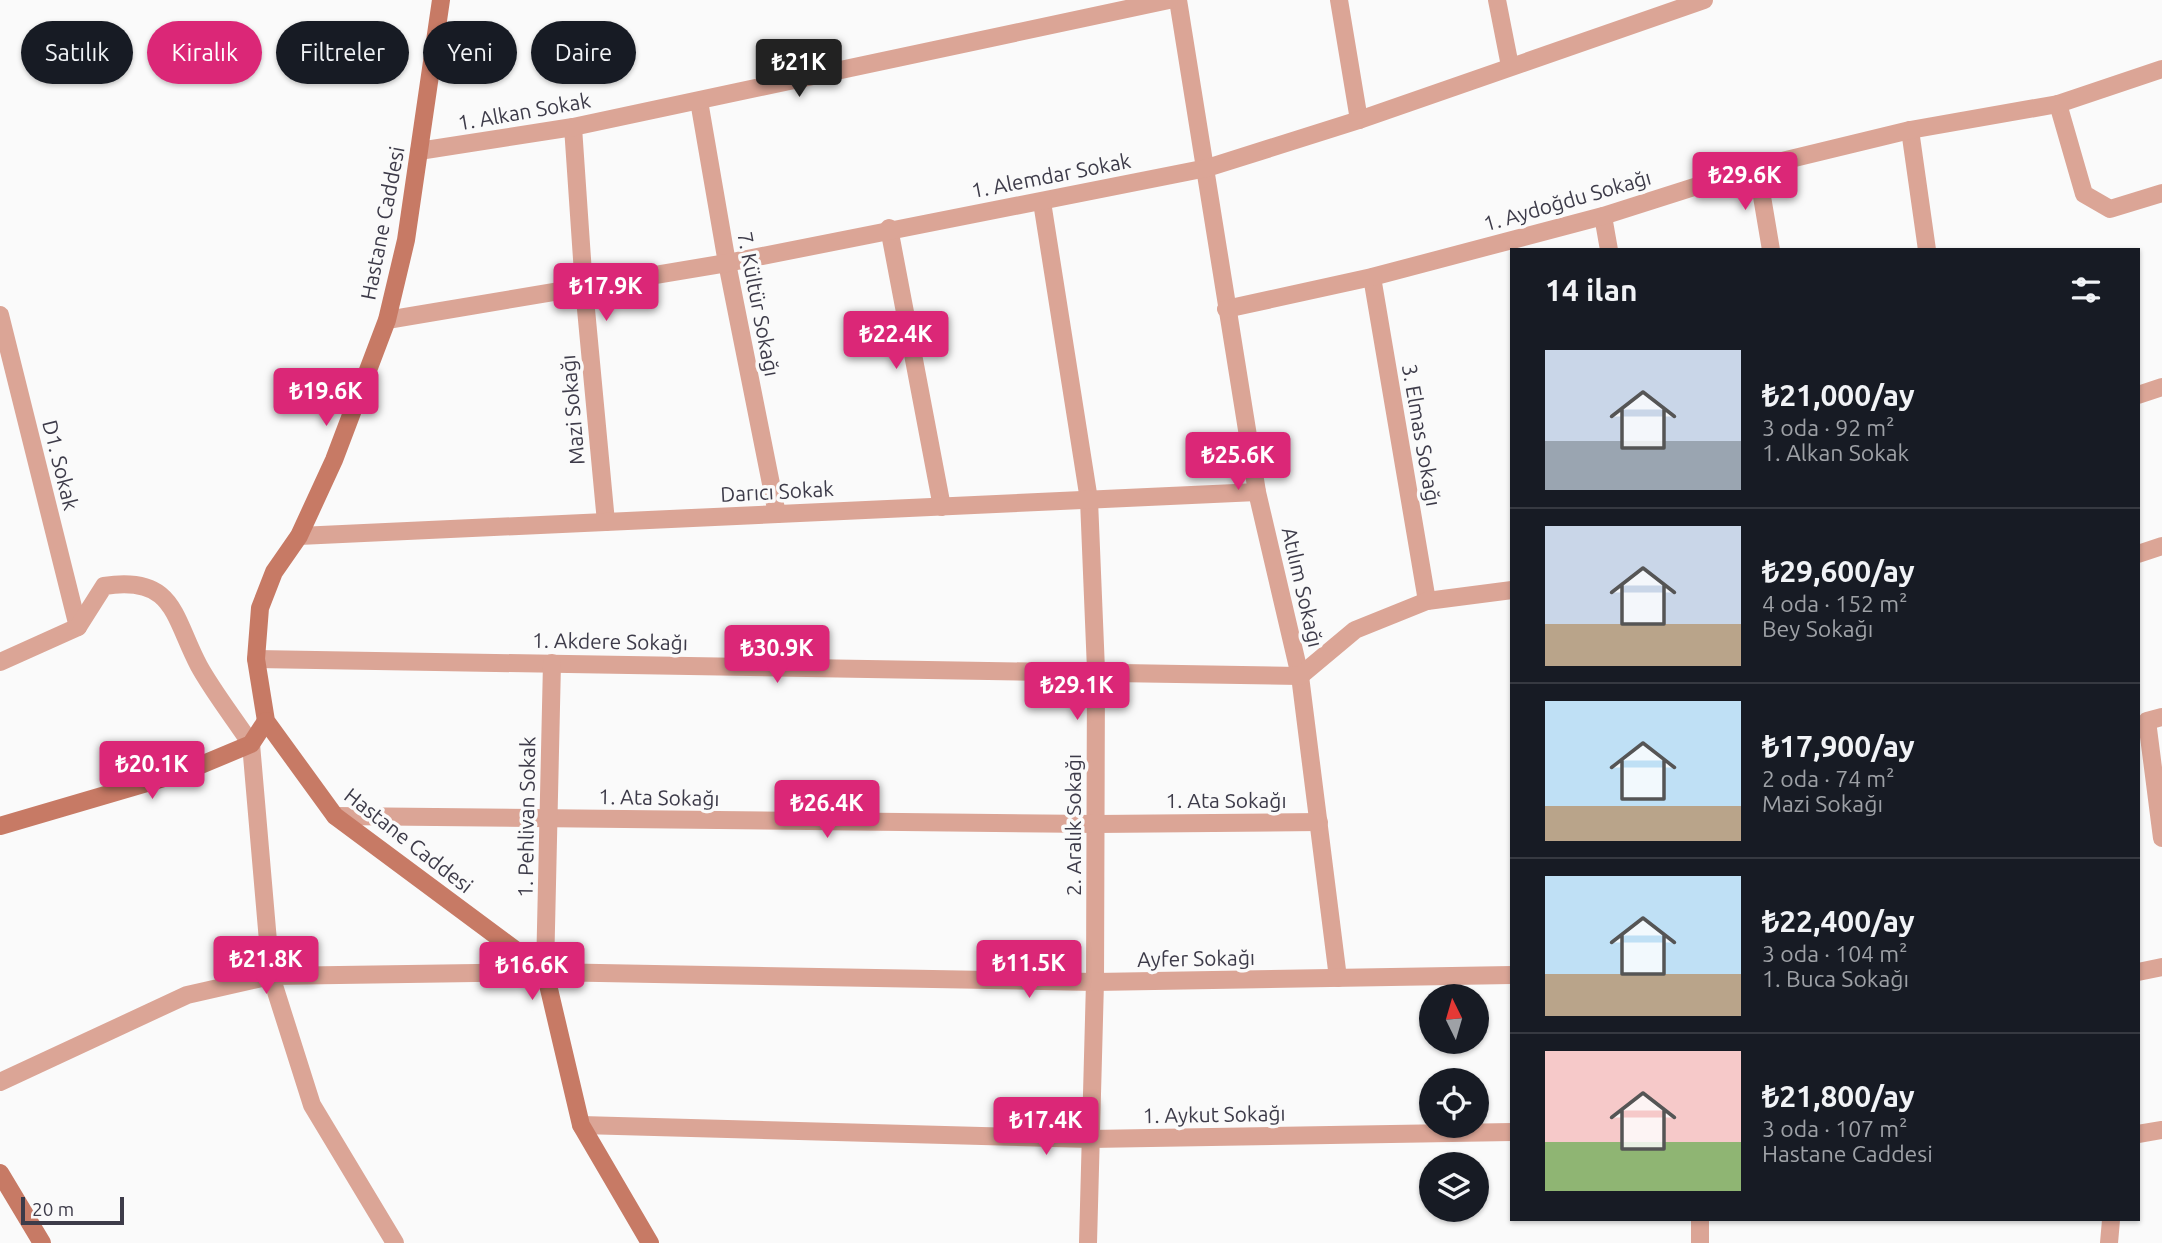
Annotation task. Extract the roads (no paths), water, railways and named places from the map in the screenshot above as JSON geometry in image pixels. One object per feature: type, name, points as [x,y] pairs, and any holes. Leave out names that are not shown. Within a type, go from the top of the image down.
[{"type":"main road","name":"Hastane Caddesi","points":[[441,0],[407,240],[387,320],[334,460],[299,536],[274,572],[260,608],[256,659],[266,721],[335,816],[545,972]]},
{"type":"main road","points":[[0,826],[184,772],[251,744],[266,721]]},
{"type":"main road","points":[[545,972],[581,1125],[650,1243]]},
{"type":"main road","points":[[0,1173],[42,1243]]},
{"type":"street","name":"1. Alkan Sokak","points":[[419,151],[573,127],[1169,0]]},
{"type":"street","name":"Atılım Sokağı","points":[[1178,0],[1257,492],[1300,676],[1338,978]]},
{"type":"street","points":[[1339,0],[1359,120]]},
{"type":"street","points":[[1497,0],[1510,66]]},
{"type":"street","name":"1. Alemdar Sokak","points":[[387,320],[727,262],[889,228],[1042,202],[1207,168],[1359,120],[1510,66],[1655,8],[1704,0]]},
{"type":"street","name":"1. Aydoğdu Sokağı","points":[[1226,309],[1518,245],[1757,167],[1910,130],[2059,104],[2162,69]]},
{"type":"street","name":"7. Kültür Sokağı","points":[[699,101],[727,262],[777,514]]},
{"type":"street","points":[[2059,104],[2084,194],[2110,209],[2162,193]]},
{"type":"street","name":"Mazi Sokağı","points":[[573,127],[584,288],[606,522]]},
{"type":"street","points":[[1910,130],[1927,248]]},
{"type":"street","points":[[1757,167],[1771,248]]},
{"type":"street","name":"2. Aralık Sokağı","points":[[1042,202],[1089,500],[1096,670],[1096,824],[1088,1243]]},
{"type":"street","points":[[1603,216],[1609,248]]},
{"type":"street","points":[[889,228],[942,507]]},
{"type":"street","name":"3. Elmas Sokağı","points":[[1373,277],[1427,601]]},
{"type":"street","name":"D1. Sokak","points":[[0,314],[78,627]]},
{"type":"street","points":[[2140,394],[2162,387]]},
{"type":"street","name":"Darıcı Sokak","points":[[299,536],[1257,492]]},
{"type":"street","points":[[2140,553],[2162,546]]},
{"type":"street","points":[[0,662],[78,627],[104,586],[130,582],[158,593],[180,619],[199,666],[251,744],[271,976],[312,1105],[394,1243]]},
{"type":"street","points":[[1300,676],[1355,630],[1427,601],[1510,590]]},
{"type":"street","name":"1. Akdere Sokağı","points":[[256,659],[1096,670],[1300,676]]},
{"type":"street","name":"1. Pehlivan Sokak","points":[[545,972],[552,663]]},
{"type":"street","points":[[2155,719],[2162,838]]},
{"type":"street","name":"1. Ata Sokağı","points":[[335,816],[1096,824],[1319,822]]},
{"type":"street","points":[[2140,972],[2162,967]]},
{"type":"street","name":"Ayfer Sokağı","points":[[0,1082],[187,995],[271,976],[545,972],[1095,982],[1510,975]]},
{"type":"street","name":"1. Aykut Sokağı","points":[[581,1125],[1090,1139],[1510,1132]]},
{"type":"street","points":[[2140,1134],[2162,1130]]},
{"type":"street","points":[[1700,1221],[1700,1243]]},
{"type":"street","points":[[2109,1243],[2111,1221]]}]
